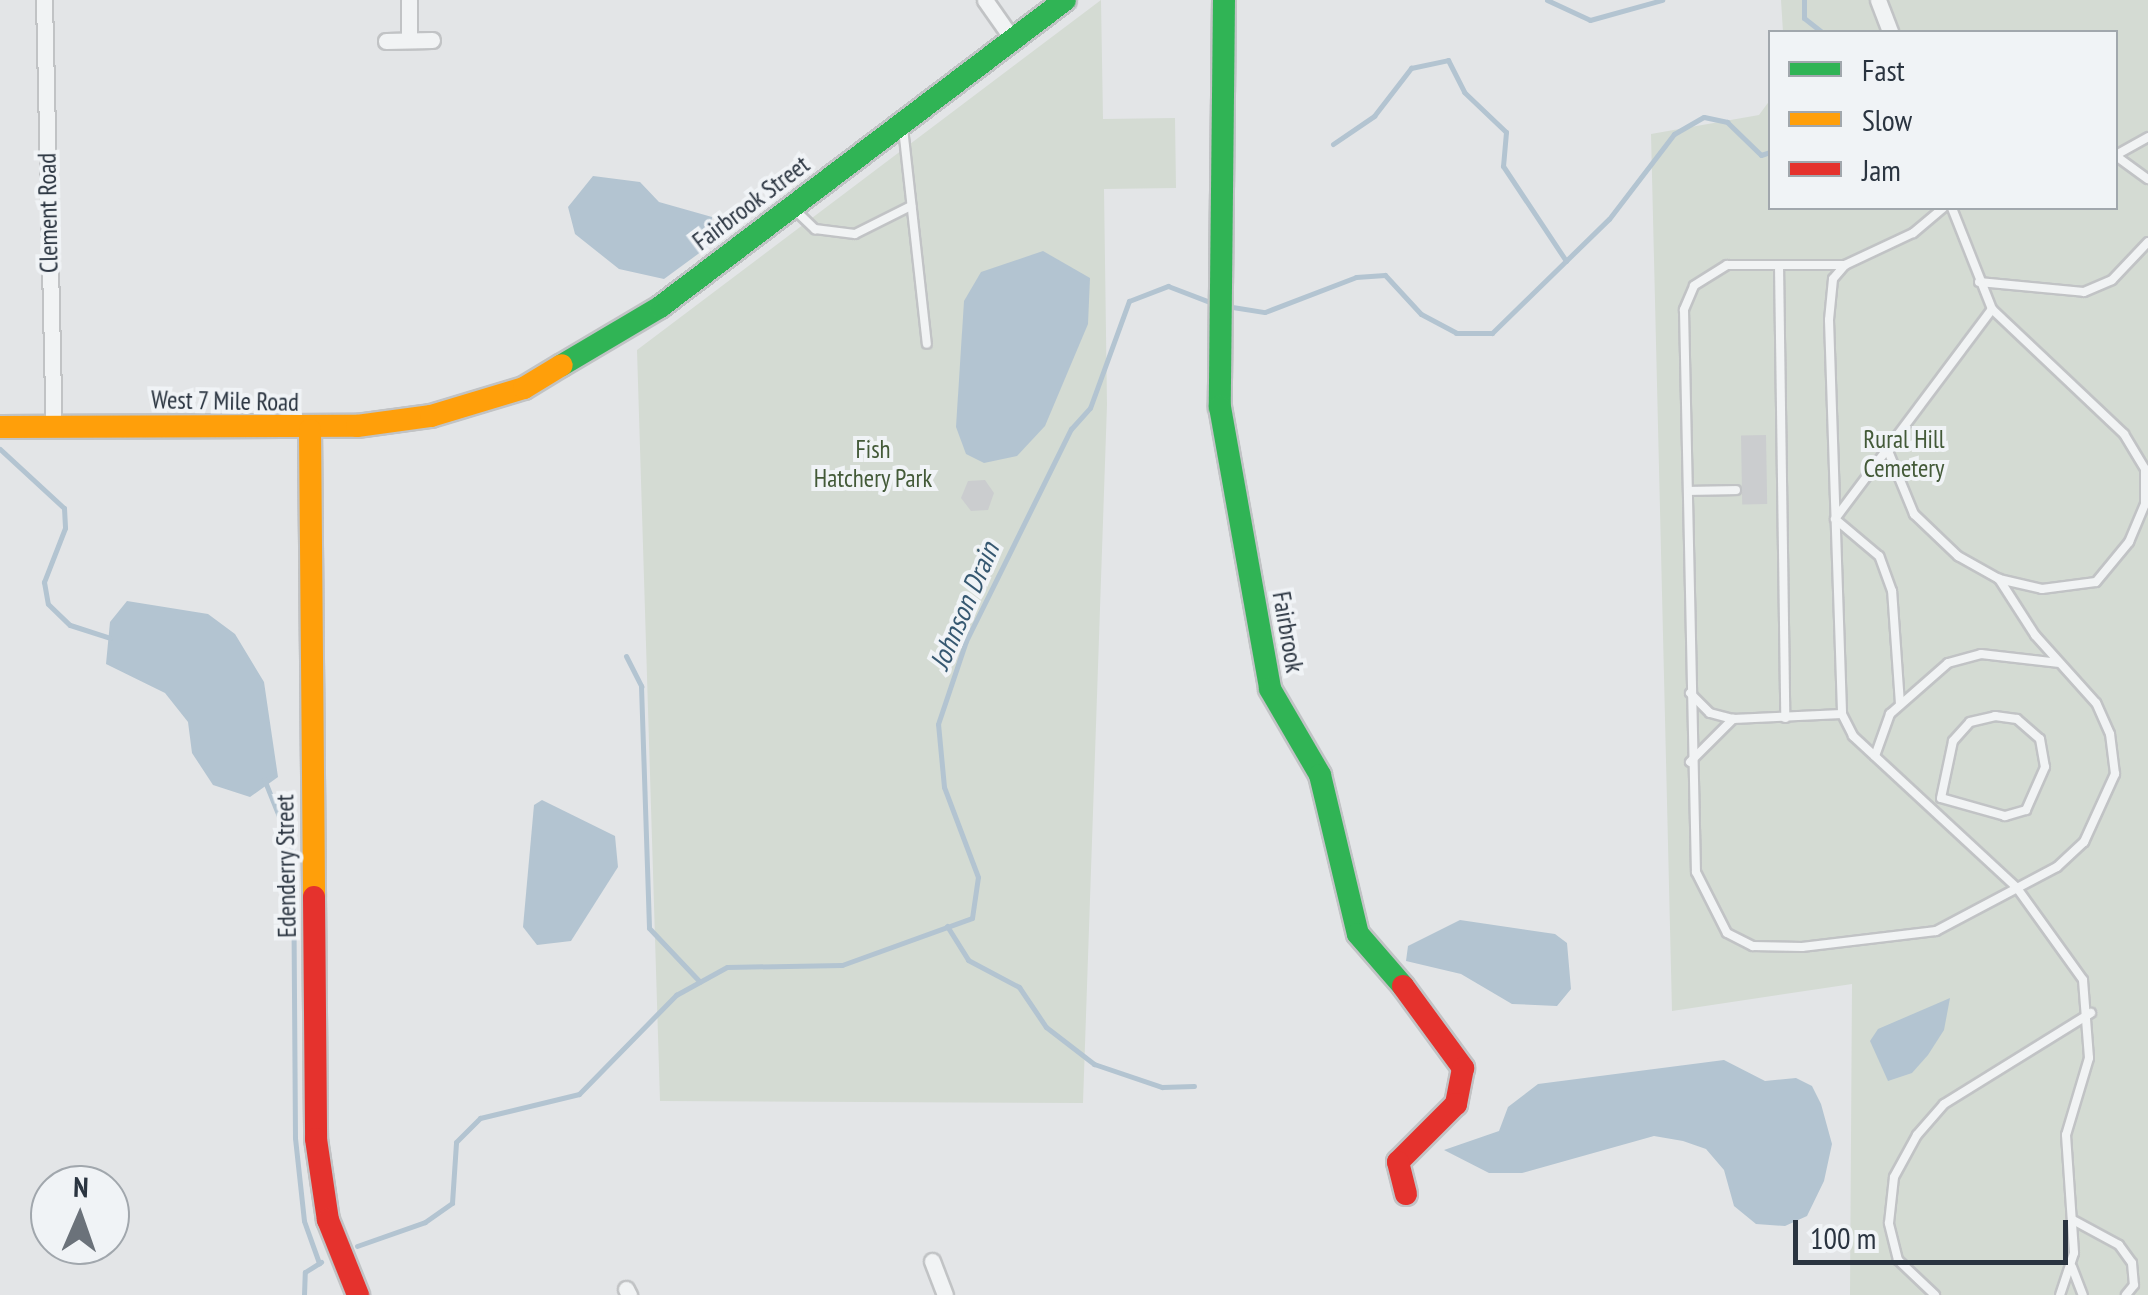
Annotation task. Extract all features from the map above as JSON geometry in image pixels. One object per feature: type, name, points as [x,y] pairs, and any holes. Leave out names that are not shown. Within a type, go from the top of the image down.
[{"type":"street","name":"Clement Road","points":[[44,0],[54,426]]},
{"type":"street","points":[[409,0],[410,40]]},
{"type":"street","points":[[985,0],[1013,40]]},
{"type":"street","name":"Fairbrook Street","points":[[448,412],[547,378],[660,307],[1066,0]]},
{"type":"street","name":"Fairbrook","points":[[1224,0],[1222,332],[1228,473],[1274,703],[1320,775],[1358,934],[1454,1046],[1463,1068],[1456,1104],[1398,1162],[1406,1194]]},
{"type":"street","points":[[1879,2],[1889,30]]},
{"type":"street","points":[[386,41],[432,40]]},
{"type":"street","name":"West 7 Mile Road","points":[[0,427],[310,430],[448,412]]},
{"type":"street","name":"Edenderry Street","points":[[310,430],[316,1139],[328,1220],[358,1295]]},
{"type":"street","points":[[932,1261],[944,1295]]},
{"type":"lane","points":[[902,124],[927,344]]},
{"type":"lane","points":[[2118,154],[2148,138]]},
{"type":"lane","points":[[2118,157],[2148,180]]},
{"type":"lane","points":[[792,207],[815,230],[855,234],[911,206]]},
{"type":"lane","points":[[1941,210],[1914,232],[1844,266],[1833,279],[1829,320],[1842,714],[1875,756],[2018,888],[2083,980],[2090,1013],[2082,1094],[2066,1134],[2073,1220],[2072,1268],[2060,1295]]},
{"type":"lane","points":[[1886,446],[1914,514],[1958,556],[1999,579],[2042,589],[2096,582],[2129,542],[2145,504],[2145,470],[2098,404],[1992,309],[1953,210]]},
{"type":"lane","points":[[1979,282],[2084,292],[2112,280],[2148,242]]},
{"type":"lane","points":[[1844,266],[1728,265],[1694,286],[1684,310],[1690,491],[1690,762],[1696,872],[1707,907],[1726,934],[1753,946],[1936,931],[2018,888],[2084,842],[2115,774],[2096,702],[1999,579]]},
{"type":"lane","points":[[1780,265],[1785,718]]},
{"type":"lane","points":[[1835,519],[1992,309]]},
{"type":"lane","points":[[1690,491],[1736,490]]},
{"type":"lane","points":[[1835,519],[1879,556],[1892,591],[1900,704]]},
{"type":"lane","points":[[1875,756],[1900,704],[1948,663],[1982,654],[2064,664]]},
{"type":"lane","points":[[1690,693],[1710,712],[1734,719],[1842,714]]},
{"type":"lane","points":[[1690,762],[1734,719]]},
{"type":"lane","points":[[1926,804],[1941,798],[1976,812],[2026,810],[2045,768],[2040,739],[2016,719],[1970,722],[1953,740],[1941,798]]},
{"type":"lane","points":[[1936,1295],[1898,1260],[1889,1223],[1894,1177],[1917,1135],[1944,1104],[2090,1013]]},
{"type":"lane","points":[[2073,1220],[2118,1245],[2132,1263],[2134,1284],[2126,1295]]},
{"type":"lane","points":[[2072,1268],[2083,1295]]},
{"type":"green space","name":"Fish Hatchery Park","points":[[1101,0],[1103,119],[1175,118],[1176,188],[1104,189],[1107,405],[1083,1103],[660,1101],[637,350]]},
{"type":"green space","name":"Rural Hill Cemetery","points":[[1781,0],[2148,0],[2148,1295],[1850,1295],[1852,984],[1672,1011],[1651,134],[1759,115],[1768,103],[1768,210],[2118,210],[2118,30],[1783,30]]},
{"type":"water","points":[[593,176],[640,182],[659,202],[712,217],[713,243],[664,279],[619,269],[575,234],[568,207]]},
{"type":"water","points":[[1043,251],[1090,278],[1088,324],[1045,426],[1017,456],[984,463],[966,454],[956,427],[964,301],[981,272]]},
{"type":"water","points":[[127,601],[208,614],[235,634],[264,682],[278,777],[250,797],[213,785],[192,753],[188,722],[165,693],[106,664],[110,622]]},
{"type":"water","points":[[542,800],[615,836],[618,867],[571,941],[537,945],[523,927],[534,805]]},
{"type":"water","points":[[1460,920],[1555,934],[1567,943],[1571,989],[1557,1006],[1512,1004],[1461,974],[1406,961],[1408,946]]},
{"type":"water","points":[[1950,998],[1944,1030],[1928,1055],[1912,1073],[1888,1081],[1870,1041],[1878,1029]]},
{"type":"water","points":[[1724,1060],[1765,1081],[1796,1078],[1812,1086],[1821,1104],[1832,1144],[1824,1181],[1807,1216],[1785,1226],[1756,1224],[1734,1206],[1724,1170],[1706,1149],[1683,1141],[1654,1136],[1522,1173],[1489,1173],[1444,1150],[1499,1131],[1508,1107],[1538,1084]]},
{"type":"building","points":[[1741,435],[1766,435],[1767,504],[1742,504]]},
{"type":"building","points":[[985,480],[994,493],[988,510],[971,511],[961,498],[968,481]]},
{"type":"waterway","points":[[1547,0],[1590,20],[1662,0]]},
{"type":"waterway","name":"Johnson Drain","points":[[1804,0],[1804,18],[1819,30]]},
{"type":"waterway","points":[[1333,144],[1374,116],[1411,68],[1448,60],[1464,92],[1506,132],[1503,166],[1566,261]]},
{"type":"waterway","name":"Johnson Drain","points":[[1226,306],[1265,312],[1356,277],[1385,275],[1421,314],[1456,333],[1492,333],[1609,219],[1674,134],[1704,117],[1727,122],[1761,155],[1768,153]]},
{"type":"waterway","name":"Johnson Drain","points":[[357,1246],[425,1222],[452,1203],[456,1142],[480,1118],[579,1094],[676,995],[727,967],[842,965],[972,918],[978,877],[944,787],[938,724],[966,641],[1071,429],[1090,408],[1129,301],[1168,286],[1215,304]]},
{"type":"waterway","points":[[0,449],[64,508],[65,528],[44,582],[48,604],[70,625],[110,638]]},
{"type":"waterway","points":[[626,656],[641,686],[649,928],[700,982]]},
{"type":"waterway","points":[[264,779],[293,851],[295,1138],[304,1221],[319,1263]]},
{"type":"waterway","points":[[947,926],[968,960],[1019,987],[1046,1027],[1094,1064],[1162,1087],[1194,1086]]},
{"type":"waterway","name":"Johnson Drain","points":[[304,1295],[305,1272],[321,1262]]},
{"type":"traffic: fast","points":[[562,365],[660,307],[1065,0]]},
{"type":"traffic: fast","points":[[1224,0],[1220,407],[1270,689],[1320,775],[1358,934],[1403,986]]},
{"type":"traffic: slow","points":[[0,427],[357,426],[431,416],[524,388],[562,365]]},
{"type":"traffic: slow","points":[[310,430],[314,897]]},
{"type":"traffic: jam","points":[[314,897],[316,1139],[328,1220],[358,1295]]},
{"type":"traffic: jam","points":[[1403,986],[1463,1068],[1456,1104],[1398,1162],[1406,1194]]}]
